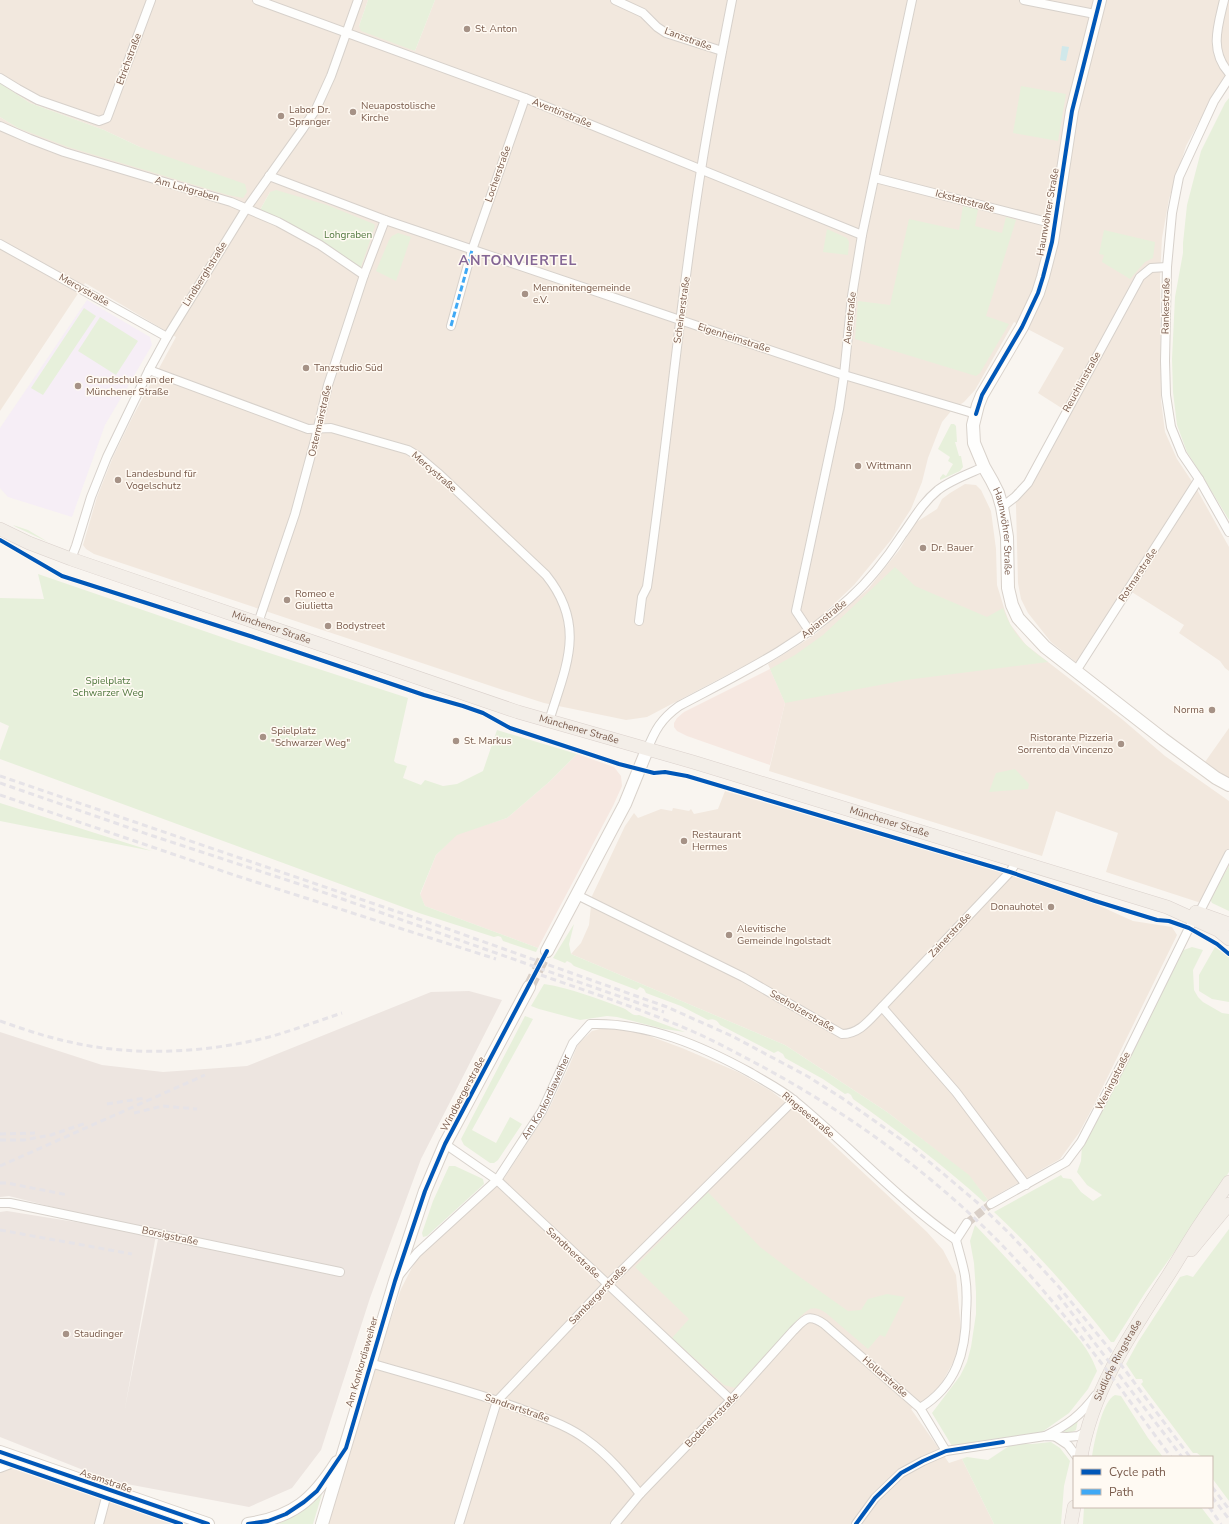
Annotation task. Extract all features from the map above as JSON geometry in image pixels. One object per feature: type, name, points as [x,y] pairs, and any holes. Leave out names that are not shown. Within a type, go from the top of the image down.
[{"type":"main road","name":"Münchener Straße","points":[[0,528],[29,543],[71,559],[549,721],[693,762],[1196,916],[1225,930],[1229,938]]},
{"type":"main road","name":"Südliche Ringstraße","points":[[1081,1456],[1087,1431],[1105,1382],[1128,1340],[1203,1220],[1229,1182]]},
{"type":"main road","name":"Südliche Ringstraße","points":[[1171,1272],[1202,1238],[1229,1204]]},
{"type":"street","name":"Etrichstraße","points":[[0,78],[38,100],[99,121],[107,118],[151,0]]},
{"type":"street","name":"Aventinstraße","points":[[257,0],[525,98],[862,235]]},
{"type":"street","name":"Lindberghstraße","points":[[71,559],[91,497],[107,457],[149,370],[167,337],[246,208],[316,109],[331,76],[358,0]]},
{"type":"street","name":"Lanzstraße","points":[[615,0],[638,10],[666,33],[722,51]]},
{"type":"street","name":"Scheinerstraße","points":[[639,621],[642,597],[648,587],[680,320],[701,170],[732,0]]},
{"type":"street","name":"Auenstraße","points":[[810,632],[796,611],[839,409],[852,296],[862,235],[912,0]]},
{"type":"street","points":[[1024,0],[1095,14]]},
{"type":"street","name":"Haunwöhrer Straße","points":[[1100,0],[1095,14],[1072,111],[1055,224],[1048,258],[1033,304],[1022,327],[982,395],[974,425],[974,443],[984,467],[995,487],[1002,507],[1007,537],[1008,588],[1014,611],[1018,618],[1032,635],[1045,647],[1216,778],[1229,791]]},
{"type":"street","points":[[1224,0],[1216,40],[1219,58],[1229,72]]},
{"type":"street","name":"Rankestraße","points":[[1229,78],[1214,101],[1179,177],[1172,213],[1167,268],[1165,361],[1166,395],[1171,427],[1182,454],[1199,479],[1229,532]]},
{"type":"street","name":"Locherstraße","points":[[472,250],[525,98]]},
{"type":"street","name":"Am Lohgraben","points":[[0,126],[64,152],[232,202],[278,222],[320,245],[364,275]]},
{"type":"street","points":[[269,176],[385,220],[472,250],[451,326]]},
{"type":"street","name":"Ickstattstraße","points":[[875,178],[1055,224]]},
{"type":"street","name":"Ostermairstraße","points":[[258,623],[295,514],[318,428],[324,397],[364,275],[385,220]]},
{"type":"street","name":"Mercystraße","points":[[0,244],[167,337]]},
{"type":"street","name":"Eigenheimstraße","points":[[472,250],[844,375],[976,414]]},
{"type":"street","name":"Reuchlinstraße","points":[[1002,507],[1015,497],[1028,483],[1140,277],[1151,268],[1167,268]]},
{"type":"street","name":"Mercystraße","points":[[149,370],[300,426],[308,428],[331,428],[396,445],[418,456],[546,575],[555,587],[566,607],[569,620],[570,647],[567,662],[549,721]]},
{"type":"street","name":"Apianstraße","points":[[647,750],[656,729],[668,714],[679,706],[766,661],[810,632],[832,614],[864,585],[889,554],[920,508],[930,498],[946,484],[984,467]]},
{"type":"street","name":"Rotmarstraße","points":[[1076,671],[1199,479]]},
{"type":"street","points":[[547,951],[625,804],[647,750]]},
{"type":"street","name":"Haunwöhrer Straße","points":[[1216,778],[1229,785]]},
{"type":"street","points":[[1196,916],[1229,854]]},
{"type":"street","name":"Zainerstraße","points":[[882,1007],[1010,872],[1017,861]]},
{"type":"street","name":"Seeholzerstraße","points":[[577,895],[731,970],[842,1034],[851,1034],[859,1030],[882,1007]]},
{"type":"street","name":"Weningstraße","points":[[992,1204],[1066,1162],[1081,1142],[1196,916]]},
{"type":"street","name":"Windbergerstraße","points":[[395,1281],[425,1191],[445,1144],[529,987]]},
{"type":"street","points":[[882,1007],[956,1092],[1026,1185]]},
{"type":"street","name":"Ringseestraße","points":[[590,1024],[621,1025],[651,1030],[721,1057],[771,1085],[794,1100],[916,1211],[956,1240]]},
{"type":"street","name":"Am Konkordiaweiher","points":[[322,1524],[395,1281],[417,1252],[497,1180],[542,1111],[573,1043],[590,1024]]},
{"type":"street","name":"Sambergerstraße","points":[[459,1524],[497,1401],[607,1285],[794,1100]]},
{"type":"street","name":"Sandtnerstraße","points":[[445,1144],[497,1180],[731,1400]]},
{"type":"street","name":"Borsigstraße","points":[[0,1203],[10,1203],[340,1272]]},
{"type":"street","points":[[920,1408],[927,1404],[943,1388],[953,1375],[960,1361],[966,1332],[966,1292],[965,1275],[956,1240],[967,1223]]},
{"type":"street","name":"Hollarstraße","points":[[810,1317],[815,1318],[824,1324],[920,1408],[946,1451]]},
{"type":"street","name":"Bodenehrstraße","points":[[615,1524],[640,1494],[731,1400],[793,1331],[804,1320],[810,1317]]},
{"type":"street","name":"Sandrartstraße","points":[[370,1363],[497,1401],[558,1423],[587,1439],[613,1462],[640,1494]]},
{"type":"street","points":[[1045,1436],[1069,1423],[1078,1416],[1105,1382]]},
{"type":"street","points":[[856,1524],[875,1498],[901,1473],[946,1451],[1045,1436],[1078,1436],[1087,1431]]},
{"type":"street","points":[[1055,1437],[1068,1445],[1077,1456]]},
{"type":"street","points":[[248,1524],[268,1521],[286,1514],[304,1502],[317,1490],[346,1448]]},
{"type":"street","name":"Asamstraße","points":[[0,1452],[208,1524]]},
{"type":"street","points":[[0,1468],[21,1460]]},
{"type":"street","points":[[99,1524],[108,1490]]},
{"type":"shaded area","points":[[0,0],[368,0],[359,26],[415,51],[435,0],[1229,0],[1229,76],[1212,98],[1186,146],[1169,199],[1162,238],[1160,278],[1161,400],[1165,432],[1177,459],[1195,486],[1229,547],[1229,671],[1220,661],[1179,633],[1184,625],[1127,589],[1077,663],[1051,642],[1028,613],[1021,599],[1018,583],[1016,506],[1014,490],[1021,486],[1063,409],[1038,393],[1064,348],[1014,322],[975,390],[964,402],[952,410],[942,422],[928,458],[922,482],[911,509],[891,540],[854,585],[813,624],[769,653],[647,717],[626,720],[544,703],[94,554],[83,545],[97,497],[113,457],[133,416],[176,337],[85,283],[0,411],[0,117],[18,128],[140,147],[104,130],[30,103],[0,83]],"holes":[[[270,192],[359,267],[312,236],[260,210]]]},
{"type":"shaded area","name":"Grundschule an der Münchener Straße","points":[[87,300],[150,337],[152,345],[105,425],[72,517],[8,497],[0,488],[0,428]]},
{"type":"shaded area","points":[[965,484],[976,485],[981,490],[991,511],[996,549],[997,585],[1010,624],[1026,645],[1123,720],[1165,756],[1229,801],[1229,866],[1210,899],[1198,902],[1106,872],[1118,833],[1056,811],[1042,856],[769,771],[785,703],[768,664],[813,636],[868,589],[900,549],[915,523],[937,509],[942,499]]},
{"type":"shaded area","points":[[770,669],[785,703],[770,765],[687,736],[677,731],[674,727],[674,723],[677,718],[684,712]]},
{"type":"shaded area","points":[[1229,728],[1229,779],[1205,762]]},
{"type":"shaded area","points":[[577,754],[614,767],[621,776],[622,786],[613,806],[538,948],[425,906],[420,895],[436,855],[457,834],[507,818],[549,782]]},
{"type":"shaded area","points":[[725,791],[1003,872],[1091,902],[1133,921],[1172,927],[1177,935],[1093,1107],[1079,1133],[1060,1159],[988,1200],[968,1175],[887,1112],[785,1045],[571,954],[581,943],[589,925],[592,896],[625,826],[634,813],[638,818],[661,809],[672,811],[673,808],[689,811],[691,809],[694,814],[718,809]]},
{"type":"shaded area","points":[[469,991],[502,1000],[421,1159],[370,1298],[321,1450],[292,1488],[249,1507],[111,1481],[0,1437],[0,1212],[7,1211],[156,1235],[125,1408],[159,1234],[9,1196],[0,1197],[0,1032],[102,1065],[163,1072],[247,1066],[431,992]]},
{"type":"shaded area","points":[[608,1027],[625,1027],[682,1048],[738,1072],[771,1091],[796,1110],[927,1232],[943,1250],[956,1275],[961,1330],[959,1343],[955,1359],[940,1386],[927,1398],[911,1409],[949,1463],[967,1457],[962,1459],[994,1524],[328,1524],[373,1372],[401,1289],[419,1254],[503,1180],[548,1111],[578,1044],[592,1031]]},
{"type":"shaded area","points":[[0,1463],[136,1510],[180,1524],[0,1524]]},
{"type":"green space","points":[[368,0],[435,0],[415,51],[361,31],[359,26]]},
{"type":"green space","points":[[0,83],[30,103],[104,130],[140,147],[245,184],[247,192],[243,198],[228,195],[68,147],[18,128],[0,117]]},
{"type":"green space","points":[[1021,86],[1066,94],[1058,141],[1013,133]]},
{"type":"green space","points":[[1229,98],[1229,520],[1187,452],[1177,425],[1173,392],[1172,359],[1175,297],[1183,253],[1187,205],[1201,151],[1225,103]]},
{"type":"green space","name":"Lohgraben","points":[[276,190],[327,205],[374,224],[375,226],[361,267],[312,236],[260,210],[270,192]]},
{"type":"green space","points":[[963,206],[978,209],[975,226],[1002,233],[1006,217],[1016,220],[986,316],[1009,324],[980,373],[976,376],[855,339],[858,301],[890,305],[909,219],[959,230]]},
{"type":"green space","points":[[827,229],[847,238],[849,242],[848,255],[823,252]]},
{"type":"green space","points":[[1104,230],[1155,242],[1153,258],[1145,262],[1130,279],[1102,262],[1104,255],[1099,254]]},
{"type":"green space","points":[[398,233],[411,237],[396,281],[376,271],[389,240],[392,236]]},
{"type":"green space","points":[[84,308],[96,316],[43,395],[31,388]]},
{"type":"green space","points":[[100,317],[138,341],[116,375],[78,351]]},
{"type":"green space","points":[[951,424],[956,426],[957,442],[955,442],[959,456],[961,456],[963,467],[960,471],[940,480],[943,474],[946,476],[953,464],[948,461],[950,457],[938,449]]},
{"type":"green space","points":[[13,525],[28,530],[48,542],[16,527]]},
{"type":"green space","points":[[895,567],[915,586],[987,617],[1003,608],[1020,639],[1048,662],[906,680],[785,703],[770,669],[795,655],[823,635]]},
{"type":"green space","name":"Spielplatz Schwarzer Weg","points":[[38,574],[239,643],[408,698],[394,761],[407,766],[403,778],[421,785],[425,780],[443,786],[457,784],[483,771],[497,730],[577,754],[549,782],[507,818],[457,835],[436,855],[420,894],[425,906],[538,948],[536,952],[503,941],[501,937],[498,936],[494,937],[419,913],[0,759],[0,751],[9,726],[0,722],[0,598],[44,599]]},
{"type":"green space","points":[[1015,769],[1029,784],[1028,789],[989,792],[996,773]]},
{"type":"green space","points":[[0,803],[152,851],[0,821]]},
{"type":"green space","points":[[1229,866],[1229,911],[1212,903],[1210,899]]},
{"type":"green space","points":[[574,924],[569,944],[571,954],[785,1045],[887,1112],[969,1175],[988,1200],[984,1202],[920,1148],[853,1099],[851,1095],[848,1093],[845,1094],[823,1079],[785,1058],[783,1054],[778,1051],[774,1053],[720,1025],[715,1020],[708,1020],[681,1006],[646,993],[644,989],[640,987],[637,990],[574,966],[567,961],[565,963],[553,958]]},
{"type":"green space","points":[[1192,947],[1203,950],[1193,970],[1194,990],[1203,1002],[1222,1013],[1229,1014],[1229,1172],[1200,1216],[1145,1293],[1114,1342],[1111,1342],[1055,1275],[994,1212],[1061,1175],[1063,1178],[1071,1179],[1081,1192],[1093,1201],[1102,1195],[1087,1185],[1077,1172],[1081,1161],[1082,1145],[1142,1034],[1181,951]]},
{"type":"green space","points":[[1215,947],[1229,957],[1229,1002],[1212,999],[1199,991],[1199,975]]},
{"type":"green space","points":[[544,984],[584,994],[623,1008],[634,1015],[639,1015],[685,1032],[664,1029],[617,1017],[607,1016],[580,1020],[531,1006]]},
{"type":"green space","points":[[525,1016],[533,1019],[472,1130],[496,1143],[510,1117],[522,1124],[498,1160],[494,1163],[490,1163],[464,1145],[461,1139]]},
{"type":"green space","points":[[449,1166],[455,1166],[483,1179],[484,1184],[427,1236],[423,1237],[422,1233],[433,1201]]},
{"type":"green space","points":[[708,1192],[760,1247],[848,1311],[861,1310],[868,1299],[887,1294],[905,1297],[885,1337],[880,1335],[868,1349],[826,1313],[815,1308],[806,1311],[800,1317],[735,1388],[724,1385],[672,1338],[689,1319],[635,1267]]},
{"type":"green space","points":[[975,1225],[1004,1255],[1077,1337],[1089,1353],[1097,1371],[1088,1389],[1069,1413],[1042,1432],[952,1446],[932,1413],[960,1376],[967,1362],[971,1347],[976,1314],[976,1292],[974,1263],[970,1241]]},
{"type":"green space","points":[[1229,1229],[1229,1501],[1213,1479],[1213,1456],[1201,1456],[1197,1453],[1193,1453],[1141,1384],[1143,1382],[1142,1379],[1136,1379],[1126,1364],[1138,1342],[1180,1277],[1187,1275],[1193,1277]]},
{"type":"green space","points":[[1115,1395],[1121,1396],[1148,1438],[1162,1456],[1092,1456],[1099,1423],[1110,1399]]},
{"type":"green space","points":[[1078,1420],[1076,1430],[1072,1432],[1063,1432]]},
{"type":"green space","points":[[1051,1442],[1060,1448],[1070,1461],[1064,1486],[1061,1524],[994,1524],[962,1459],[967,1457],[988,1460],[1012,1444]]},
{"type":"green space","points":[[322,1494],[313,1524],[278,1524],[298,1514]]},
{"type":"green space","points":[[1084,1508],[1202,1508],[1214,1524],[1083,1524]]},
{"type":"water","points":[[1062,46],[1069,47],[1066,61],[1060,60]]},
{"type":"tunnel","points":[[529,987],[547,951]]},
{"type":"tunnel","points":[[967,1223],[991,1204]]},
{"type":"railway","points":[[0,776],[445,928],[667,1007],[732,1036],[807,1076],[842,1098],[913,1148],[979,1204],[1011,1235],[1059,1287],[1107,1346],[1189,1456]]},
{"type":"railway","points":[[0,783],[153,836],[311,888],[664,1012]]},
{"type":"railway","points":[[0,795],[237,876],[496,959]]},
{"type":"railway","points":[[541,975],[637,1009],[711,1040],[763,1067],[827,1104],[888,1146],[947,1193],[974,1218],[1001,1244],[1047,1294],[1131,1402],[1170,1456]]},
{"type":"railway","points":[[0,1021],[52,1038],[95,1047],[120,1050],[170,1051],[220,1047],[269,1037],[342,1013]]},
{"type":"railway","points":[[0,1166],[205,1075]]},
{"type":"railway","points":[[107,1104],[145,1098]]},
{"type":"railway","points":[[134,1113],[163,1106],[197,1109]]},
{"type":"railway","points":[[0,1140],[24,1140],[51,1135],[86,1123]]},
{"type":"railway","points":[[0,1134],[35,1133]]},
{"type":"railway","points":[[0,1183],[7,1183],[68,1195]]},
{"type":"railway","points":[[0,1230],[132,1254]]},
{"type":"railway","points":[[1058,1295],[1181,1456]]},
{"type":"railway","points":[[1213,1488],[1229,1509]]},
{"type":"railway","points":[[1213,1498],[1229,1519]]},
{"type":"railway","points":[[1210,1508],[1221,1524]]},
{"type":"marked path","points":[[451,326],[472,250]]},
{"type":"cycle path","points":[[976,414],[982,395],[1022,327],[1038,293],[1043,277],[1052,242],[1072,111],[1100,0]]},
{"type":"cycle path","points":[[0,540],[62,576],[253,637],[424,695],[463,706],[483,713],[510,728],[619,764],[654,773],[665,772],[687,776],[1010,872],[1157,920],[1169,921],[1189,928],[1217,944],[1229,954]]},
{"type":"cycle path","points":[[248,1524],[268,1521],[286,1514],[304,1502],[317,1491],[346,1448],[395,1281],[425,1191],[445,1144],[547,951]]},
{"type":"cycle path","points":[[856,1524],[875,1498],[901,1473],[946,1451],[1003,1442]]},
{"type":"cycle path","points":[[0,1452],[208,1524]]},
{"type":"cycle path","points":[[0,1461],[181,1524]]},
{"type":"place","name":"St. Anton","points":[[467,29]]},
{"type":"place","name":"Neuapostolische Kirche","points":[[353,112]]},
{"type":"place","name":"Labor Dr. Spranger","points":[[281,116]]},
{"type":"place","name":"Mennonitengemeinde e.V.","points":[[525,294]]},
{"type":"place","name":"Tanzstudio Süd","points":[[306,368]]},
{"type":"place","name":"Grundschule an der Münchener Straße","points":[[78,386]]},
{"type":"place","name":"Wittmann","points":[[858,466]]},
{"type":"place","name":"Landesbund für Vogelschutz","points":[[118,480]]},
{"type":"place","name":"Dr. Bauer","points":[[923,548]]},
{"type":"place","name":"Romeo e Giulietta","points":[[287,600]]},
{"type":"place","name":"Bodystreet","points":[[328,626]]},
{"type":"place","name":"Norma","points":[[1212,710]]},
{"type":"place","name":"Spielplatz \"Schwarzer Weg\"","points":[[263,737]]},
{"type":"place","name":"St. Markus","points":[[456,741]]},
{"type":"place","name":"Ristorante Pizzeria Sorrento da Vincenzo","points":[[1121,744]]},
{"type":"place","name":"Restaurant Hermes","points":[[684,841]]},
{"type":"place","name":"Donauhotel","points":[[1051,907]]},
{"type":"place","name":"Alevitische Gemeinde Ingolstadt","points":[[729,935]]},
{"type":"place","name":"Staudinger","points":[[66,1334]]},
{"type":"district","name":"ANTONVIERTEL","points":[[518,260]]}]
